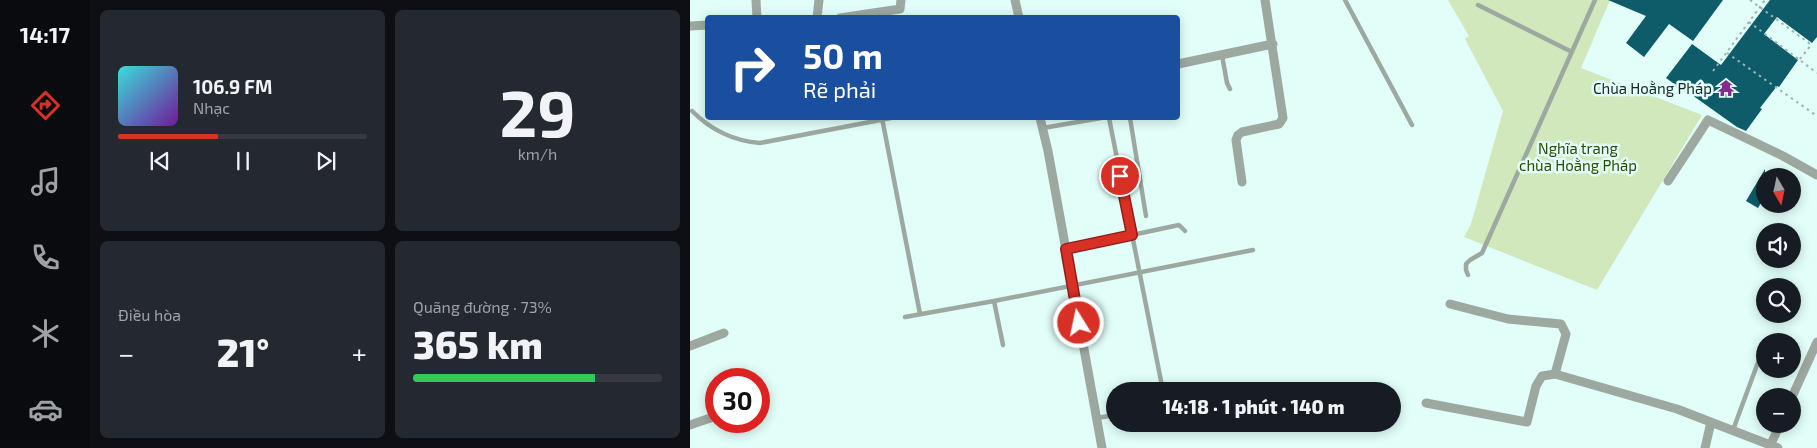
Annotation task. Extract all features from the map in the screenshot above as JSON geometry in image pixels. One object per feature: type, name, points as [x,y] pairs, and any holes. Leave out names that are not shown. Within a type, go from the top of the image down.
[{"type":"street","points":[[756,0],[757,15]]},
{"type":"street","points":[[817,15],[819,0]]},
{"type":"street","points":[[860,15],[900,9],[901,0]]},
{"type":"street","points":[[1016,0],[1018,15]]},
{"type":"street","points":[[1242,182],[1236,140],[1238,135],[1242,132],[1279,124],[1283,118],[1265,0]]},
{"type":"street","points":[[690,26],[705,25]]},
{"type":"street","points":[[1180,64],[1273,44]]},
{"type":"street","points":[[1041,120],[1102,448]]},
{"type":"street","points":[[1668,181],[1708,120],[1783,156],[1817,175]]},
{"type":"street","points":[[1450,304],[1508,319],[1561,324],[1566,334],[1555,374]]},
{"type":"street","points":[[690,346],[724,333]]},
{"type":"street","points":[[1796,388],[1817,342]]},
{"type":"street","points":[[1426,403],[1527,422],[1536,386],[1542,376],[1555,374],[1677,409],[1774,446],[1778,433]]},
{"type":"street","points":[[690,425],[705,420]]},
{"type":"street","points":[[1705,448],[1711,422]]},
{"type":"lane","points":[[1345,0],[1412,125]]},
{"type":"lane","points":[[1468,275],[1466,264],[1482,253],[1595,0]]},
{"type":"lane","points":[[1478,5],[1572,52]]},
{"type":"lane","points":[[1222,54],[1227,83],[1230,89]]},
{"type":"lane","points":[[692,111],[718,131],[750,142],[760,143],[872,120]]},
{"type":"lane","points":[[882,120],[920,314]]},
{"type":"lane","points":[[1043,128],[1089,120]]},
{"type":"lane","points":[[1109,120],[1161,382]]},
{"type":"lane","points":[[1130,120],[1146,216]]},
{"type":"lane","points":[[1066,249],[1179,224],[1185,231]]},
{"type":"lane","points":[[905,317],[1254,250]]},
{"type":"lane","points":[[994,301],[1003,345]]},
{"type":"lane","points":[[1733,430],[1756,369]]},
{"type":"lane","points":[[1097,418],[1106,416]]},
{"type":"path","points":[[1750,0],[1812,46],[1800,59]]},
{"type":"path","points":[[1713,72],[1764,0]]},
{"type":"path","points":[[1749,21],[1817,73]]},
{"type":"path","points":[[1726,53],[1817,116]]},
{"type":"green space","name":"Nghĩa trang chùa Hoằng Pháp","points":[[1448,0],[1610,0],[1581,68],[1702,115],[1597,290],[1464,237],[1471,224],[1503,111],[1465,39],[1469,36]]},
{"type":"building","points":[[1608,0],[1723,0],[1693,41],[1669,24],[1644,57],[1626,43],[1646,16]]},
{"type":"building","points":[[1770,0],[1817,0],[1817,37],[1812,43],[1777,17],[1764,34],[1798,60],[1779,87],[1777,86],[1760,108],[1762,109],[1746,131],[1737,127],[1666,78],[1692,44],[1721,65]]},
{"type":"building","points":[[1756,184],[1756,207],[1746,201]]},
{"type":"place","name":"Chùa Hoằng Pháp","points":[[1726,88]]},
{"type":"route","points":[[1079,323],[1066,249],[1132,235],[1120,176]]}]
